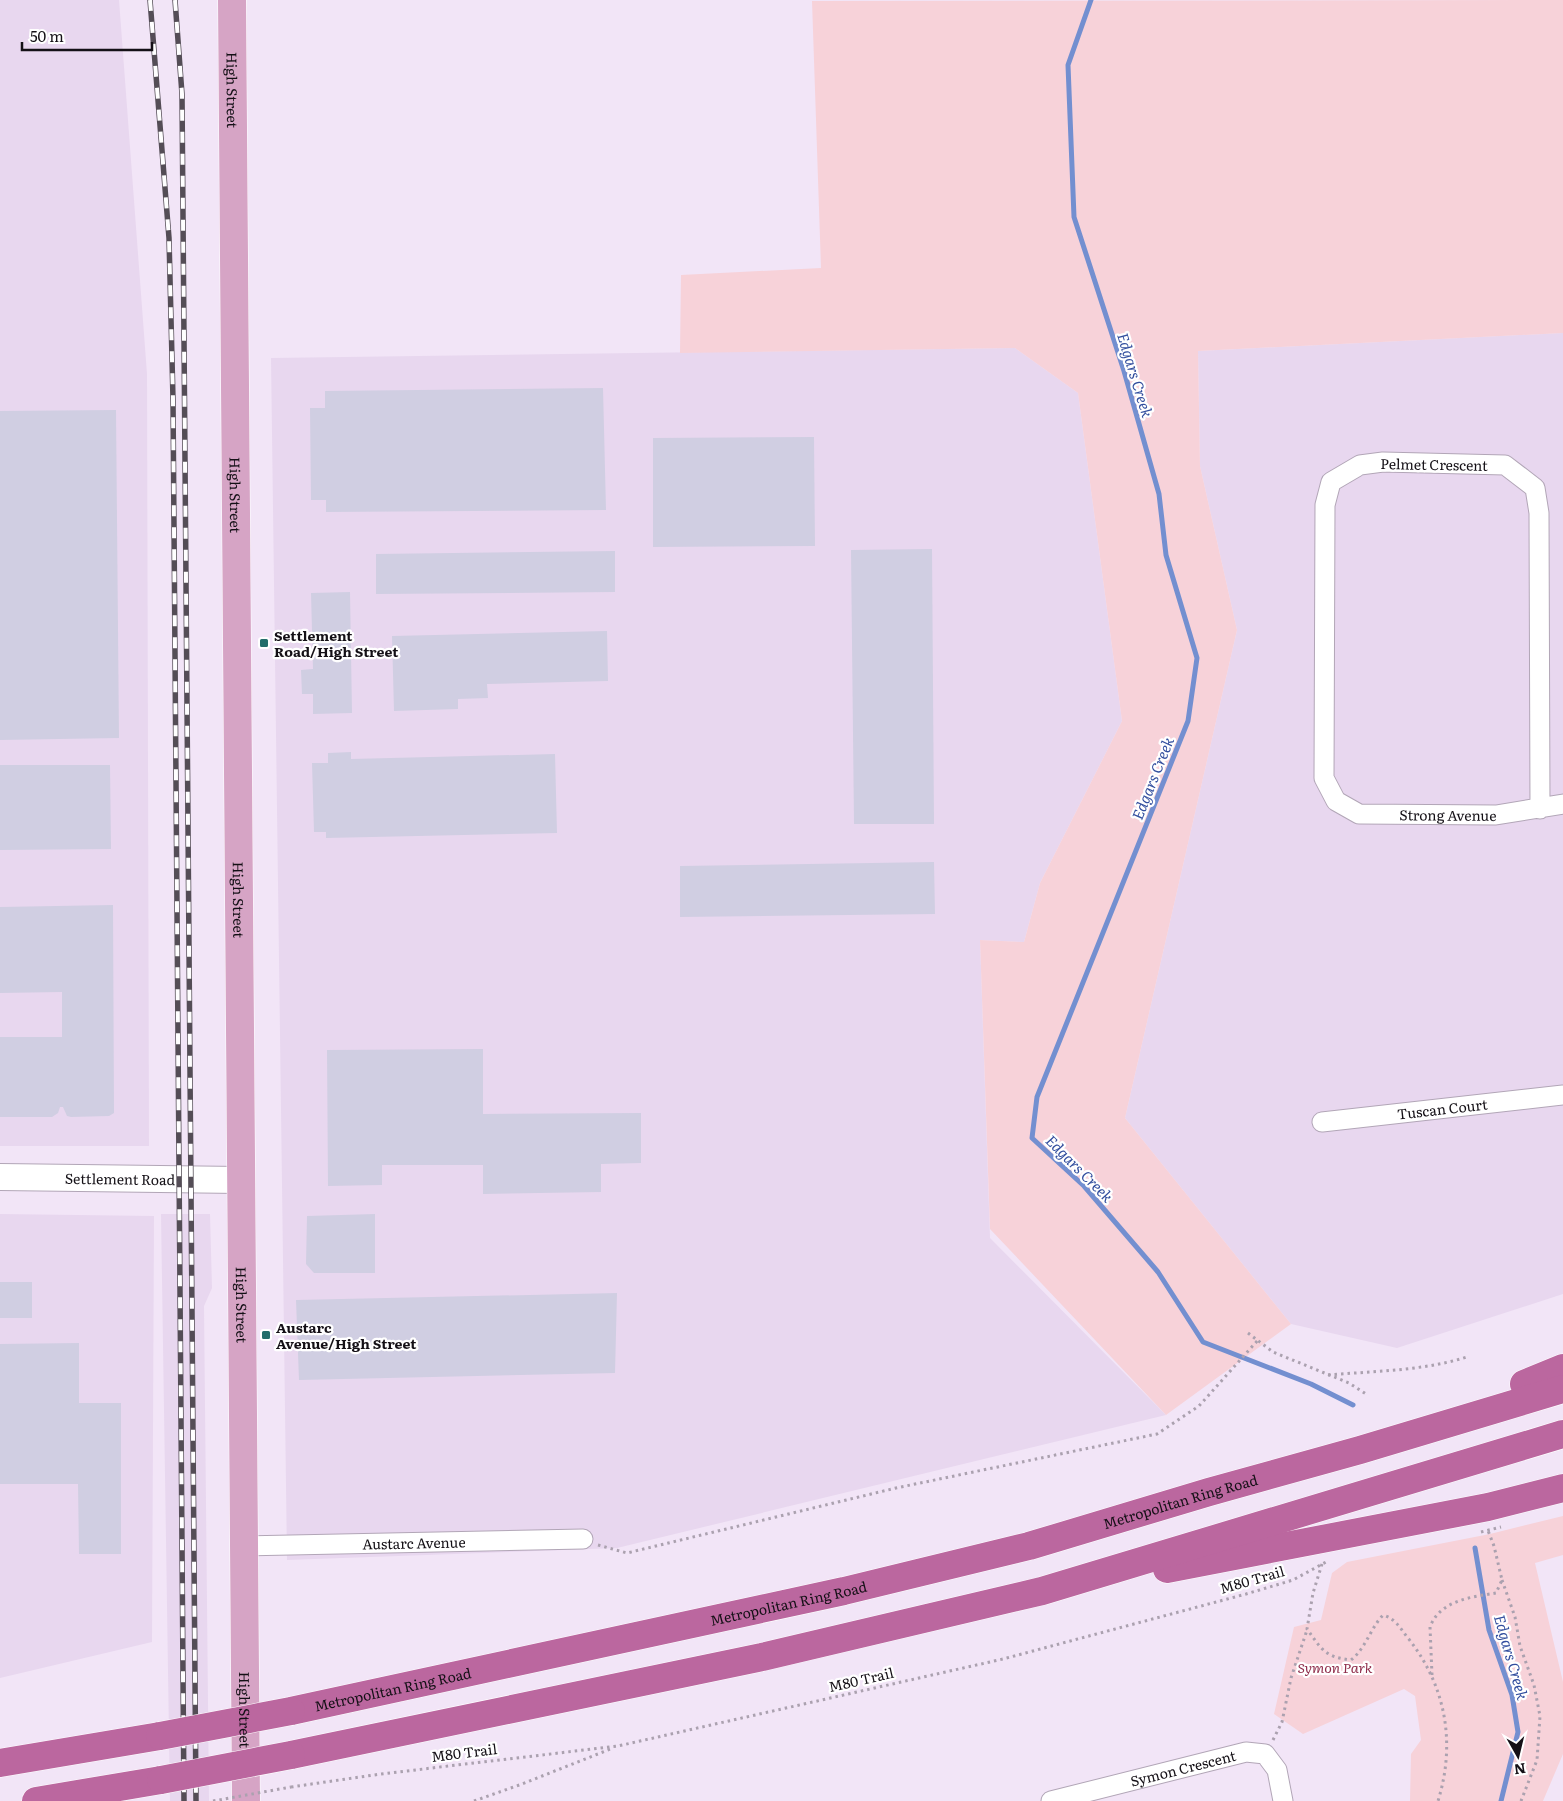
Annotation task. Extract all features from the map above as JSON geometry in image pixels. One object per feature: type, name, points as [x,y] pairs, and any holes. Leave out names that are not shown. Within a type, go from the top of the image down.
[{"type":"highway","points":[[1360,1450],[1563,1368]]},
{"type":"highway","name":"Metropolitan Ring Road","points":[[0,1763],[291,1712],[844,1592],[1029,1546],[1563,1389]]},
{"type":"highway","points":[[1042,1591],[1563,1434]]},
{"type":"highway","points":[[36,1801],[161,1780],[291,1755],[762,1657],[1042,1591],[1488,1508],[1563,1488]]},
{"type":"main road","name":"High Street","points":[[232,0],[246,1801]]},
{"type":"main road","name":"Settlement Road","points":[[0,1177],[240,1180]]},
{"type":"street","name":"Pelmet Crescent","points":[[1336,801],[1324,778],[1325,505],[1331,482],[1360,465],[1383,462],[1505,465],[1535,488],[1539,513],[1540,809]]},
{"type":"street","name":"Strong Avenue","points":[[1336,801],[1359,814],[1496,815],[1563,804]]},
{"type":"street","name":"Tuscan Court","points":[[1322,1122],[1563,1095]]},
{"type":"street","name":"Austarc Avenue","points":[[244,1546],[583,1539]]},
{"type":"street","name":"Symon Crescent","points":[[1051,1801],[1246,1752],[1265,1754]]},
{"type":"street","points":[[1265,1754],[1277,1770],[1283,1801]]},
{"type":"path","points":[[1248,1333],[1273,1352],[1328,1375],[1366,1394]]},
{"type":"path","points":[[583,1539],[627,1553],[896,1488],[1157,1434],[1199,1406],[1258,1340]]},
{"type":"path","points":[[1328,1375],[1408,1370],[1442,1365],[1467,1356]]},
{"type":"path","points":[[1490,1534],[1485,1523],[1494,1546],[1502,1580],[1515,1617],[1520,1646],[1534,1685],[1540,1716],[1538,1760],[1521,1801]]},
{"type":"path","points":[[1475,1533],[1501,1527]]},
{"type":"path","name":"M80 Trail","points":[[213,1801],[381,1774],[618,1746],[1003,1659],[1293,1580],[1330,1561]]},
{"type":"path","points":[[1265,1754],[1282,1722],[1291,1678],[1307,1629],[1312,1594],[1323,1564]]},
{"type":"path","points":[[1432,1676],[1430,1627],[1433,1620],[1441,1611],[1456,1601],[1496,1593],[1502,1580]]},
{"type":"path","points":[[1307,1629],[1324,1652],[1333,1658],[1352,1660],[1359,1654],[1377,1622],[1383,1616],[1393,1618],[1414,1644],[1432,1676],[1446,1721],[1448,1752],[1438,1801]]},
{"type":"path","points":[[474,1801],[618,1746]]},
{"type":"shaded area","points":[[0,0],[119,0],[147,374],[149,1146],[0,1146]]},
{"type":"shaded area","points":[[1563,333],[1563,1294],[1397,1348],[1291,1324],[1125,1118],[1237,630],[1200,466],[1198,351]]},
{"type":"shaded area","points":[[1015,348],[1078,393],[1122,721],[1040,883],[1024,942],[980,940],[990,1238],[1166,1415],[617,1548],[287,1560],[271,358]]},
{"type":"shaded area","points":[[0,1214],[154,1216],[152,1642],[0,1678]]},
{"type":"shaded area","points":[[161,1214],[210,1214],[212,1288],[204,1306],[209,1801],[170,1801]]},
{"type":"green space","points":[[1563,0],[1563,333],[1198,351],[1200,466],[1237,630],[1125,1118],[1291,1324],[1166,1415],[990,1229],[980,940],[1024,942],[1040,883],[1122,721],[1078,393],[1015,348],[680,353],[681,275],[821,268],[812,1]]},
{"type":"green space","name":"Symon Park","points":[[1563,1516],[1563,1555],[1535,1563],[1563,1682],[1563,1754],[1543,1801],[1410,1801],[1411,1754],[1421,1740],[1415,1696],[1404,1689],[1303,1734],[1274,1714],[1294,1627],[1321,1620],[1332,1573],[1347,1562],[1490,1534]]},
{"type":"building","points":[[603,388],[606,510],[326,512],[326,500],[311,500],[310,408],[325,408],[325,391]]},
{"type":"building","points":[[116,410],[119,738],[0,740],[0,411]]},
{"type":"building","points":[[814,437],[815,546],[653,547],[653,438]]},
{"type":"building","points":[[932,549],[934,824],[854,824],[851,550]]},
{"type":"building","points":[[615,551],[615,592],[376,594],[376,554]]},
{"type":"building","points":[[350,592],[352,713],[313,714],[313,694],[302,694],[301,670],[313,669],[311,593]]},
{"type":"building","points":[[607,631],[608,681],[487,684],[488,698],[458,699],[458,709],[394,711],[392,636]]},
{"type":"building","points":[[351,752],[351,759],[555,754],[557,833],[326,838],[326,832],[314,832],[312,763],[328,763],[328,753]]},
{"type":"building","points":[[0,765],[110,765],[111,849],[0,850]]},
{"type":"building","points":[[934,862],[935,914],[680,917],[680,866]]},
{"type":"building","points":[[113,905],[114,1113],[109,1116],[71,1117],[67,1116],[63,1107],[60,1107],[58,1113],[52,1117],[0,1117],[0,1037],[62,1037],[62,992],[0,993],[0,907]]},
{"type":"building","points":[[483,1049],[483,1114],[641,1113],[641,1163],[601,1164],[601,1192],[483,1194],[483,1165],[382,1165],[382,1185],[328,1186],[327,1050]]},
{"type":"building","points":[[375,1214],[375,1273],[314,1273],[306,1264],[307,1216]]},
{"type":"building","points":[[0,1282],[32,1282],[32,1318],[0,1318]]},
{"type":"building","points":[[617,1293],[615,1373],[299,1380],[296,1300]]},
{"type":"building","points":[[79,1343],[79,1403],[121,1403],[121,1554],[79,1554],[78,1484],[0,1484],[0,1344]]},
{"type":"waterway","name":"Edgars Creek","points":[[1091,0],[1068,65],[1074,217],[1124,371],[1159,494],[1166,555],[1197,658],[1188,721],[1037,1097],[1032,1138],[1084,1186],[1158,1272],[1203,1342],[1311,1384],[1353,1405]]},
{"type":"waterway","name":"Edgars Creek","points":[[1475,1548],[1489,1630],[1512,1695],[1518,1732],[1501,1801]]},
{"type":"railway","points":[[150,0],[169,238],[173,399],[184,1801]]},
{"type":"railway","points":[[175,0],[182,94],[196,1801]]},
{"type":"place","name":"Settlement Road/High Street","points":[[264,643]]},
{"type":"place","name":"Austarc Avenue/High Street","points":[[266,1335]]}]
